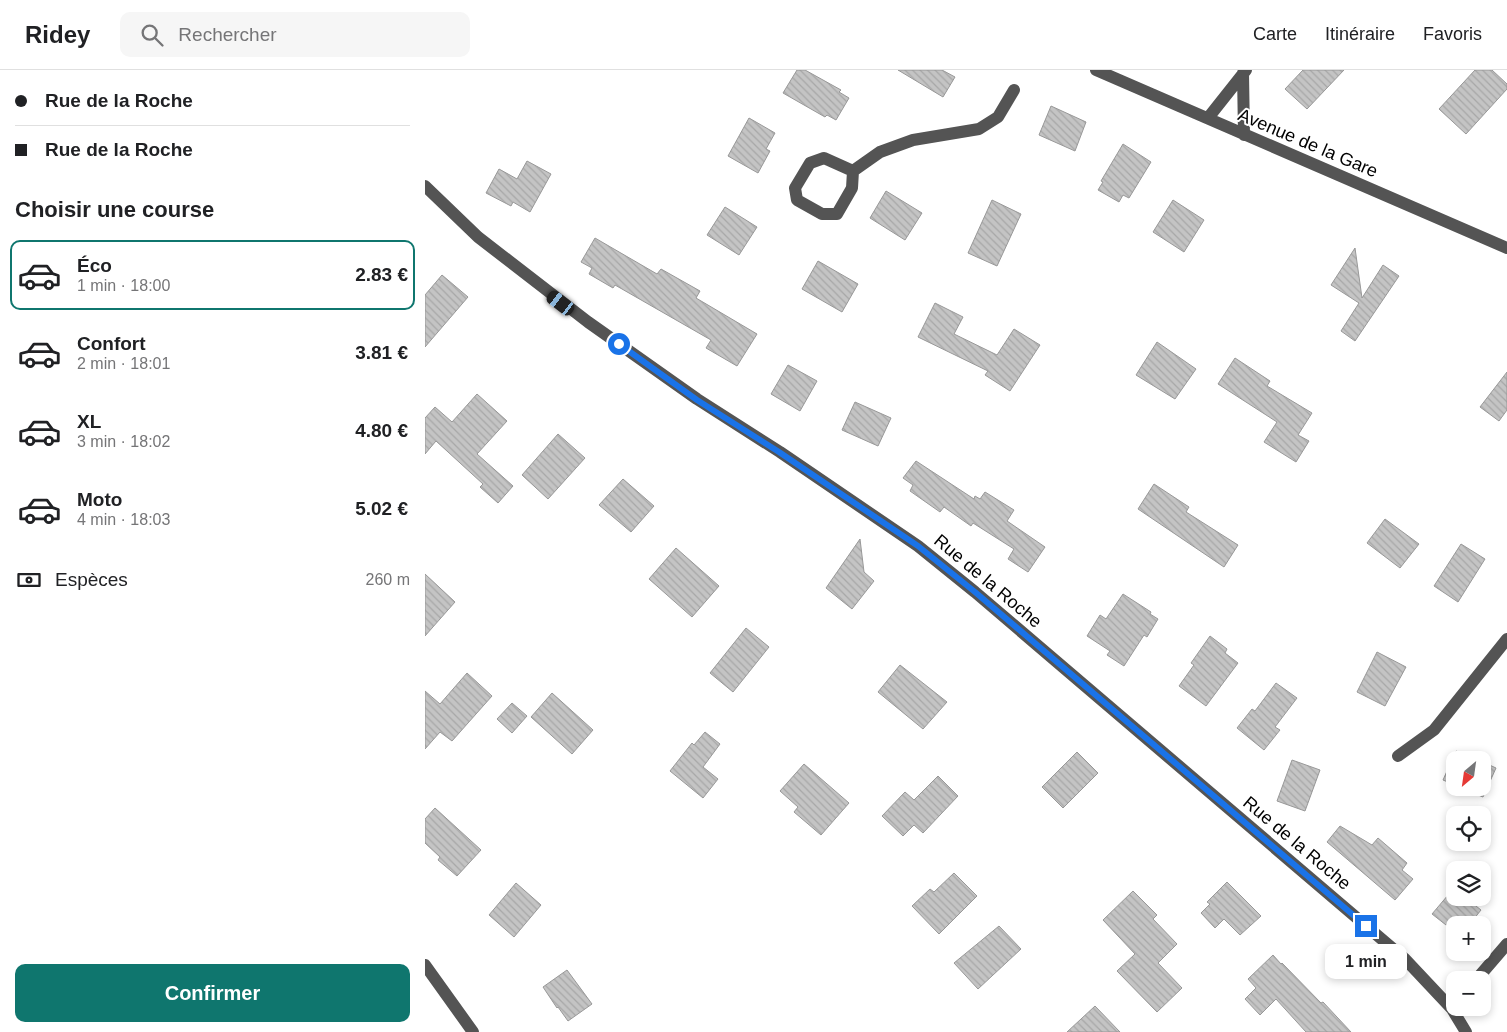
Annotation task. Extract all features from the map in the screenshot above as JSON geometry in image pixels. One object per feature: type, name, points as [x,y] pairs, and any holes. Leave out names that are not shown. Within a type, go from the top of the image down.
[{"type":"street","name":"Avenue de la Gare","points":[[1096,70],[1507,248]]},
{"type":"street","points":[[1208,118],[1245,72]]},
{"type":"street","points":[[1244,135],[1245,72]]},
{"type":"street","points":[[853,171],[880,152],[913,140],[979,129],[998,117],[1014,90]]},
{"type":"street","points":[[824,158],[853,171],[852,188],[837,214],[822,214],[797,200],[795,188],[810,163],[824,158]]},
{"type":"street","name":"Rue de la Roche","points":[[425,186],[478,237],[588,322],[697,400],[779,452],[918,546],[961,580],[1405,959],[1446,1000]]},
{"type":"street","points":[[1398,756],[1434,730],[1507,640]]},
{"type":"street","points":[[1484,971],[1507,944]]},
{"type":"street","points":[[425,965],[473,1032]]},
{"type":"street","name":"Rue de la Roche","points":[[1458,1016],[1466,1032]]},
{"type":"building","points":[[797,70],[805,70],[841,90],[839,92],[849,98],[836,120],[827,115],[825,117],[783,93]]},
{"type":"building","points":[[898,70],[942,70],[955,77],[943,97]]},
{"type":"building","points":[[1303,70],[1344,70],[1307,109],[1285,89]]},
{"type":"building","points":[[1475,70],[1492,70],[1507,84],[1507,89],[1466,134],[1439,109]]},
{"type":"building","points":[[1051,106],[1086,122],[1075,151],[1039,135]]},
{"type":"building","points":[[749,118],[775,133],[766,149],[770,151],[758,173],[728,156]]},
{"type":"building","points":[[1123,144],[1151,162],[1129,198],[1123,195],[1119,202],[1098,190],[1103,182],[1101,181]]},
{"type":"building","points":[[527,161],[551,174],[530,212],[513,202],[511,206],[486,193],[499,169],[517,179]]},
{"type":"building","points":[[886,191],[922,213],[905,240],[870,218]]},
{"type":"building","points":[[992,200],[1021,214],[997,266],[968,253]]},
{"type":"building","points":[[1173,200],[1204,220],[1184,252],[1153,232]]},
{"type":"building","points":[[725,207],[757,227],[739,255],[707,235]]},
{"type":"building","points":[[595,238],[657,274],[661,269],[700,291],[696,298],[757,334],[737,366],[706,348],[711,340],[615,285],[613,288],[589,274],[592,268],[581,262]]},
{"type":"building","points":[[1355,248],[1362,298],[1383,265],[1399,276],[1355,341],[1341,331],[1359,303],[1331,285]]},
{"type":"building","points":[[818,261],[858,284],[842,312],[802,289]]},
{"type":"building","points":[[442,275],[468,297],[425,347],[425,295]]},
{"type":"building","points":[[935,303],[963,317],[954,334],[997,355],[1014,329],[1040,345],[1010,391],[985,375],[988,371],[918,337]]},
{"type":"building","points":[[1157,342],[1196,369],[1175,399],[1136,375]]},
{"type":"building","points":[[1235,358],[1270,381],[1267,386],[1312,413],[1298,435],[1309,441],[1296,462],[1264,442],[1277,422],[1218,384]]},
{"type":"building","points":[[788,365],[817,381],[800,411],[771,394]]},
{"type":"building","points":[[1507,372],[1507,410],[1499,421],[1480,407]]},
{"type":"building","points":[[477,394],[507,421],[477,454],[513,486],[498,503],[480,487],[483,484],[436,441],[425,454],[425,418],[435,407],[452,422]]},
{"type":"building","points":[[855,402],[891,418],[878,446],[842,430]]},
{"type":"building","points":[[558,434],[585,458],[548,499],[522,475]]},
{"type":"building","points":[[916,461],[974,499],[975,496],[980,499],[985,492],[1014,510],[1007,521],[1045,547],[1028,572],[1008,559],[1014,549],[973,523],[971,526],[944,507],[940,512],[910,491],[913,485],[903,478]]},
{"type":"building","points":[[623,479],[654,506],[631,532],[599,505]]},
{"type":"building","points":[[1154,484],[1189,507],[1186,512],[1238,545],[1224,567],[1138,509]]},
{"type":"building","points":[[1385,519],[1419,544],[1400,568],[1367,543]]},
{"type":"building","points":[[860,539],[864,572],[874,581],[852,609],[826,588]]},
{"type":"building","points":[[1461,544],[1485,559],[1458,602],[1434,586]]},
{"type":"building","points":[[676,548],[719,586],[692,617],[649,579]]},
{"type":"building","points":[[425,574],[455,602],[425,636]]},
{"type":"building","points":[[1123,594],[1151,612],[1150,614],[1158,619],[1147,637],[1144,635],[1124,666],[1107,655],[1110,651],[1087,636],[1100,615],[1106,619]]},
{"type":"building","points":[[746,628],[769,647],[733,692],[710,673]]},
{"type":"building","points":[[1210,636],[1227,649],[1225,653],[1238,663],[1206,706],[1179,686],[1194,665],[1191,663]]},
{"type":"building","points":[[1377,652],[1406,667],[1385,706],[1357,692]]},
{"type":"building","points":[[900,665],[947,702],[923,729],[878,692]]},
{"type":"building","points":[[467,673],[492,696],[452,741],[440,732],[425,749],[425,691],[440,704]]},
{"type":"building","points":[[1276,683],[1297,698],[1275,727],[1280,730],[1264,750],[1237,728],[1252,709],[1255,711]]},
{"type":"building","points":[[552,693],[593,730],[572,754],[531,717]]},
{"type":"building","points":[[512,703],[527,716],[512,733],[497,719]]},
{"type":"building","points":[[705,732],[720,744],[703,767],[718,779],[703,798],[670,771],[692,743],[694,745]]},
{"type":"building","points":[[1077,752],[1098,773],[1063,808],[1042,787]]},
{"type":"building","points":[[1292,760],[1320,770],[1305,811],[1277,801]]},
{"type":"building","points":[[804,764],[849,803],[821,835],[794,812],[798,807],[780,791]]},
{"type":"building","points":[[1491,766],[1496,768],[1491,779]]},
{"type":"building","points":[[938,776],[958,796],[923,833],[914,825],[903,836],[882,816],[905,792],[914,800]]},
{"type":"building","points":[[435,808],[481,850],[457,876],[438,860],[440,857],[425,843],[425,819]]},
{"type":"building","points":[[1340,826],[1372,845],[1378,838],[1407,863],[1402,870],[1413,879],[1395,900],[1327,842]]},
{"type":"building","points":[[954,873],[977,896],[939,934],[912,906],[930,889],[934,892]]},
{"type":"building","points":[[1227,882],[1261,916],[1240,935],[1224,919],[1215,928],[1201,913],[1210,904],[1207,902]]},
{"type":"building","points":[[516,883],[541,905],[514,937],[489,915]]},
{"type":"building","points":[[1133,891],[1157,915],[1153,919],[1177,944],[1158,963],[1182,988],[1157,1012],[1117,971],[1135,954],[1103,920]]},
{"type":"building","points":[[1446,897],[1446,906],[1476,906],[1481,910],[1476,916],[1446,916],[1446,925],[1432,914]]},
{"type":"building","points":[[999,926],[1021,949],[978,989],[954,963]]},
{"type":"building","points":[[1273,955],[1321,1003],[1323,1002],[1351,1032],[1306,1032],[1276,999],[1260,1015],[1245,999],[1256,988],[1248,979]]},
{"type":"building","points":[[567,970],[592,1004],[568,1021],[543,987]]},
{"type":"building","points":[[1095,1006],[1120,1032],[1067,1032]]},
{"type":"route","points":[[619,344],[697,400],[779,452],[918,546],[975,592],[1366,926]]}]
